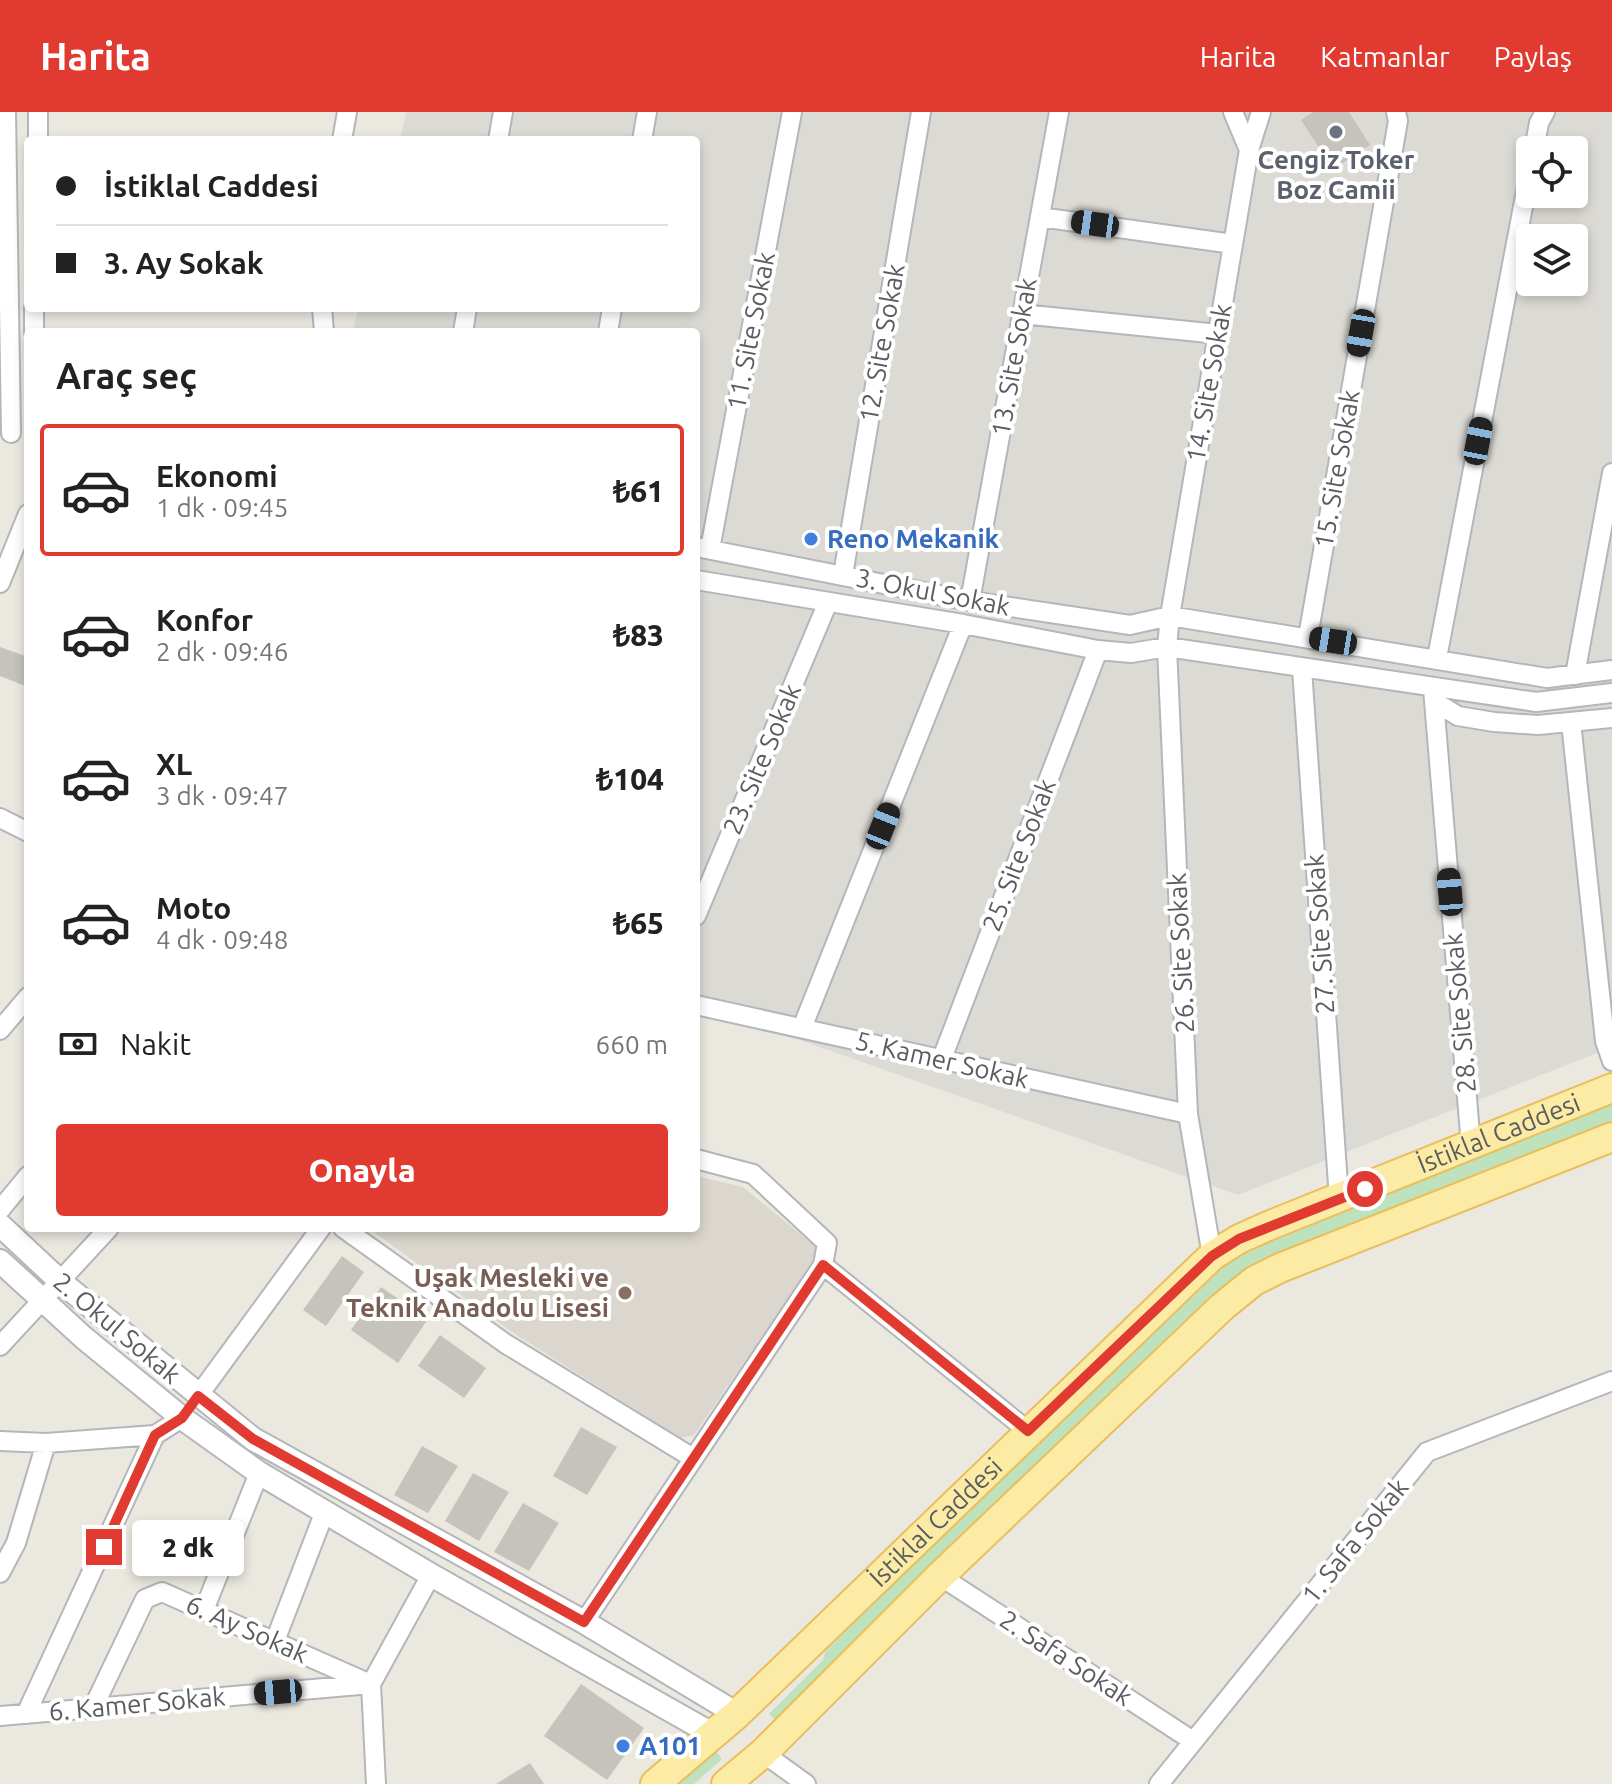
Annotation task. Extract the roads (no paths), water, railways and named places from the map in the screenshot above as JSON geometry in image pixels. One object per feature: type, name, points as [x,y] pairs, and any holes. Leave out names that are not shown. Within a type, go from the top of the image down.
[{"type":"main road","name":"İstiklal Caddesi","points":[[655,1784],[737,1714],[1212,1256],[1239,1239],[1612,1088]]},
{"type":"main road","name":"İstiklal Caddesi","points":[[726,1784],[763,1753],[940,1576],[1222,1307],[1254,1281],[1612,1137]]},
{"type":"main road","points":[[737,1714],[763,1753]]},
{"type":"main road","points":[[714,1735],[763,1753]]},
{"type":"street","points":[[38,112],[38,136]]},
{"type":"street","points":[[343,136],[347,112]]},
{"type":"street","points":[[499,136],[503,112]]},
{"type":"street","points":[[643,136],[647,112]]},
{"type":"street","name":"11. Site Sokak","points":[[703,548],[792,112]]},
{"type":"street","name":"12. Site Sokak","points":[[843,575],[921,112]]},
{"type":"street","name":"13. Site Sokak","points":[[970,601],[1059,112]]},
{"type":"street","points":[[1233,112],[1249,150]]},
{"type":"street","name":"14. Site Sokak","points":[[1167,647],[1249,150],[1261,112]]},
{"type":"street","name":"15. Site Sokak","points":[[1308,637],[1398,121],[1396,112]]},
{"type":"street","points":[[1537,136],[1545,112]]},
{"type":"street","points":[[4,118],[13,433]]},
{"type":"street","points":[[1437,658],[1523,208]]},
{"type":"street","points":[[1040,217],[1233,244]]},
{"type":"street","points":[[1022,314],[1218,334]]},
{"type":"street","points":[[1575,675],[1612,473]]},
{"type":"street","points":[[0,583],[24,524]]},
{"type":"street","name":"3. Okul Sokak","points":[[703,548],[970,601],[1130,625],[1170,616]]},
{"type":"street","name":"3. Okul Sokak","points":[[700,581],[963,624],[1098,650],[1131,653],[1167,647],[1434,695]]},
{"type":"street","name":"23. Site Sokak","points":[[700,906],[828,602]]},
{"type":"street","points":[[1170,616],[1547,678],[1612,670]]},
{"type":"street","points":[[802,1028],[963,624]]},
{"type":"street","name":"26. Site Sokak","points":[[1167,647],[1188,1114],[1212,1256]]},
{"type":"street","name":"25. Site Sokak","points":[[941,1061],[1098,650]]},
{"type":"street","name":"27. Site Sokak","points":[[1302,669],[1339,1199]]},
{"type":"street","points":[[1434,695],[1536,702],[1612,693]]},
{"type":"street","points":[[1434,695],[1458,716],[1494,722],[1538,725],[1612,718]]},
{"type":"street","name":"28. Site Sokak","points":[[1434,695],[1471,1146]]},
{"type":"street","points":[[1571,722],[1605,1041],[1612,1061]]},
{"type":"street","points":[[0,818],[24,830]]},
{"type":"street","points":[[0,1030],[24,1002]]},
{"type":"street","name":"5. Kamer Sokak","points":[[700,1006],[1188,1114]]},
{"type":"street","points":[[567,1650],[823,1265],[827,1243],[753,1174],[700,1160]]},
{"type":"street","points":[[0,1210],[24,1181]]},
{"type":"street","name":"2. Okul Sokak","points":[[0,1225],[61,1282],[253,1439],[584,1622],[737,1714]]},
{"type":"street","points":[[0,1346],[105,1232]]},
{"type":"street","points":[[0,1441],[46,1443],[155,1435],[182,1418],[318,1232]]},
{"type":"street","points":[[349,1232],[506,1344],[693,1458]]},
{"type":"street","name":"2. Okul Sokak","points":[[0,1261],[41,1301],[182,1418],[259,1473],[431,1575],[714,1735]]},
{"type":"street","points":[[823,1265],[1028,1431]]},
{"type":"street","name":"1. Safa Sokak","points":[[1159,1784],[1427,1452],[1612,1381]]},
{"type":"street","points":[[26,1714],[155,1435]]},
{"type":"street","points":[[0,1573],[16,1543],[46,1443]]},
{"type":"street","points":[[204,1610],[259,1473]]},
{"type":"street","points":[[275,1641],[325,1511]]},
{"type":"street","points":[[376,1784],[371,1684],[431,1575]]},
{"type":"street","name":"2. Safa Sokak","points":[[940,1576],[1193,1741]]},
{"type":"street","name":"6. Ay Sokak","points":[[93,1708],[145,1599],[162,1592],[371,1684]]},
{"type":"street","name":"6. Kamer Sokak","points":[[0,1716],[371,1684]]},
{"type":"street","points":[[763,1753],[806,1784]]},
{"type":"place","name":"Cengiz Toker Boz Camii","points":[[1336,132]]},
{"type":"place","name":"Reno Mekanik","points":[[811,539]]},
{"type":"place","name":"Uşak Mesleki ve Teknik Anadolu Lisesi","points":[[625,1293]]},
{"type":"place","name":"A101","points":[[623,1746]]}]
